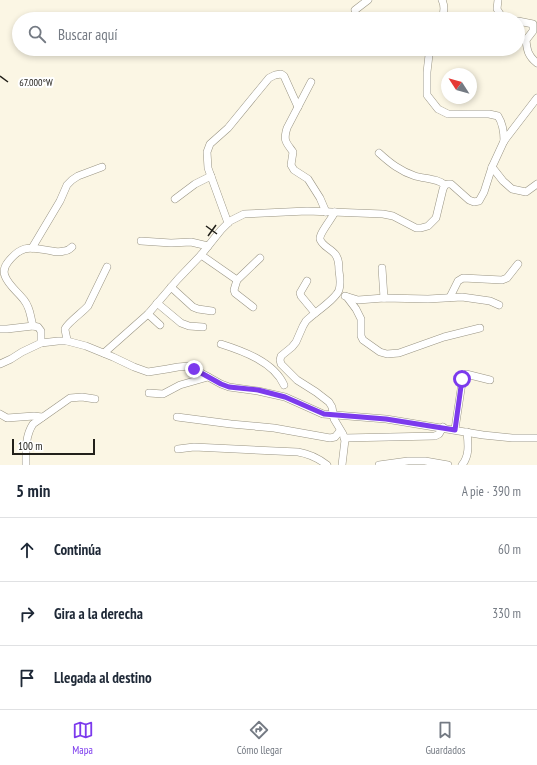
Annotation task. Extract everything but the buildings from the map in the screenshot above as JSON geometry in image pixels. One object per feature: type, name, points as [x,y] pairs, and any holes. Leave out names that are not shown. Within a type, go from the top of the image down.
[{"type":"street","points":[[355,10],[368,0]]},
{"type":"street","points":[[442,0],[444,12]]},
{"type":"street","points":[[498,0],[497,8],[499,12]]},
{"type":"street","points":[[525,22],[533,24],[533,31],[526,40],[527,50],[533,60],[537,63]]},
{"type":"street","points":[[429,56],[426,72],[427,95],[438,109],[448,114],[489,114],[498,116],[504,130],[504,141]]},
{"type":"street","points":[[228,223],[208,168],[207,152],[210,144],[228,128],[270,78],[276,75],[281,74],[284,76],[298,107]]},
{"type":"street","points":[[311,82],[287,128],[285,136],[286,142],[293,152],[291,165],[294,170],[308,179],[320,198],[326,212]]},
{"type":"street","points":[[379,153],[398,169],[416,176],[441,182],[445,185],[451,184],[469,200],[474,202],[479,201],[504,141],[537,98]]},
{"type":"street","points":[[32,248],[60,201],[67,185],[78,176],[102,167]]},
{"type":"street","points":[[492,167],[503,181],[512,189],[526,192],[537,184]]},
{"type":"street","points":[[175,199],[195,184],[211,176]]},
{"type":"street","points":[[104,353],[148,314],[171,286],[201,255],[220,230],[237,217],[244,214],[307,211],[383,214],[393,216],[416,228],[421,228],[428,226],[436,218],[445,185]]},
{"type":"street","points":[[335,212],[322,233],[320,240],[334,253],[339,263],[340,286],[338,292],[335,297],[306,321],[296,342],[281,356],[280,360],[281,364],[297,380],[329,402],[332,407],[334,419],[345,440],[342,465]]},
{"type":"street","points":[[141,241],[171,243],[191,242],[208,246]]},
{"type":"street","points":[[33,326],[30,310],[24,300],[4,279],[2,266],[18,252],[24,249],[32,248],[58,252],[65,251],[72,247]]},
{"type":"street","points":[[201,255],[237,280]]},
{"type":"street","points":[[254,307],[235,293],[234,290],[237,280],[260,258]]},
{"type":"street","points":[[450,297],[458,281],[463,278],[502,280],[507,278],[518,264]]},
{"type":"street","points":[[67,341],[65,329],[66,325],[88,306],[107,267]]},
{"type":"street","points":[[382,268],[384,298]]},
{"type":"street","points":[[307,282],[300,293],[315,313]]},
{"type":"street","points":[[171,286],[193,307],[212,311]]},
{"type":"street","points":[[338,292],[347,297],[358,300],[384,298],[428,299],[462,296],[490,301],[499,305]]},
{"type":"street","points":[[347,297],[361,319],[360,336],[363,340],[380,352],[387,354],[399,353],[480,328]]},
{"type":"street","points":[[157,303],[181,323],[189,326],[203,327]]},
{"type":"street","points":[[148,314],[160,325]]},
{"type":"street","points":[[0,329],[33,326],[38,327],[41,331],[41,343]]},
{"type":"street","points":[[0,364],[11,360],[22,352],[41,343],[67,341],[86,346],[148,372],[189,366],[229,387],[258,390],[285,397],[324,414],[386,419],[483,435],[512,438],[537,438]]},
{"type":"street","points":[[221,344],[239,350],[262,362],[278,375],[284,385]]},
{"type":"street","points":[[455,430],[463,376],[466,374],[490,380]]},
{"type":"street","points":[[149,393],[163,394],[180,385],[208,377]]},
{"type":"street","points":[[26,465],[27,437],[29,429],[33,424],[70,398],[82,397],[95,399]]},
{"type":"street","points":[[0,414],[7,418],[34,416],[42,417]]},
{"type":"street","points":[[177,417],[274,428],[330,438],[335,437],[340,431]]},
{"type":"street","points":[[344,438],[435,436],[439,434],[443,428]]},
{"type":"street","points":[[462,465],[466,460],[468,450],[467,432]]},
{"type":"street","points":[[178,449],[194,447],[298,452],[317,458],[327,465]]},
{"type":"street","points":[[379,465],[408,461],[425,461],[448,465]]},
{"type":"route","points":[[194,369],[212,380],[229,387],[258,390],[285,397],[324,414],[386,419],[455,430],[462,379]]}]
